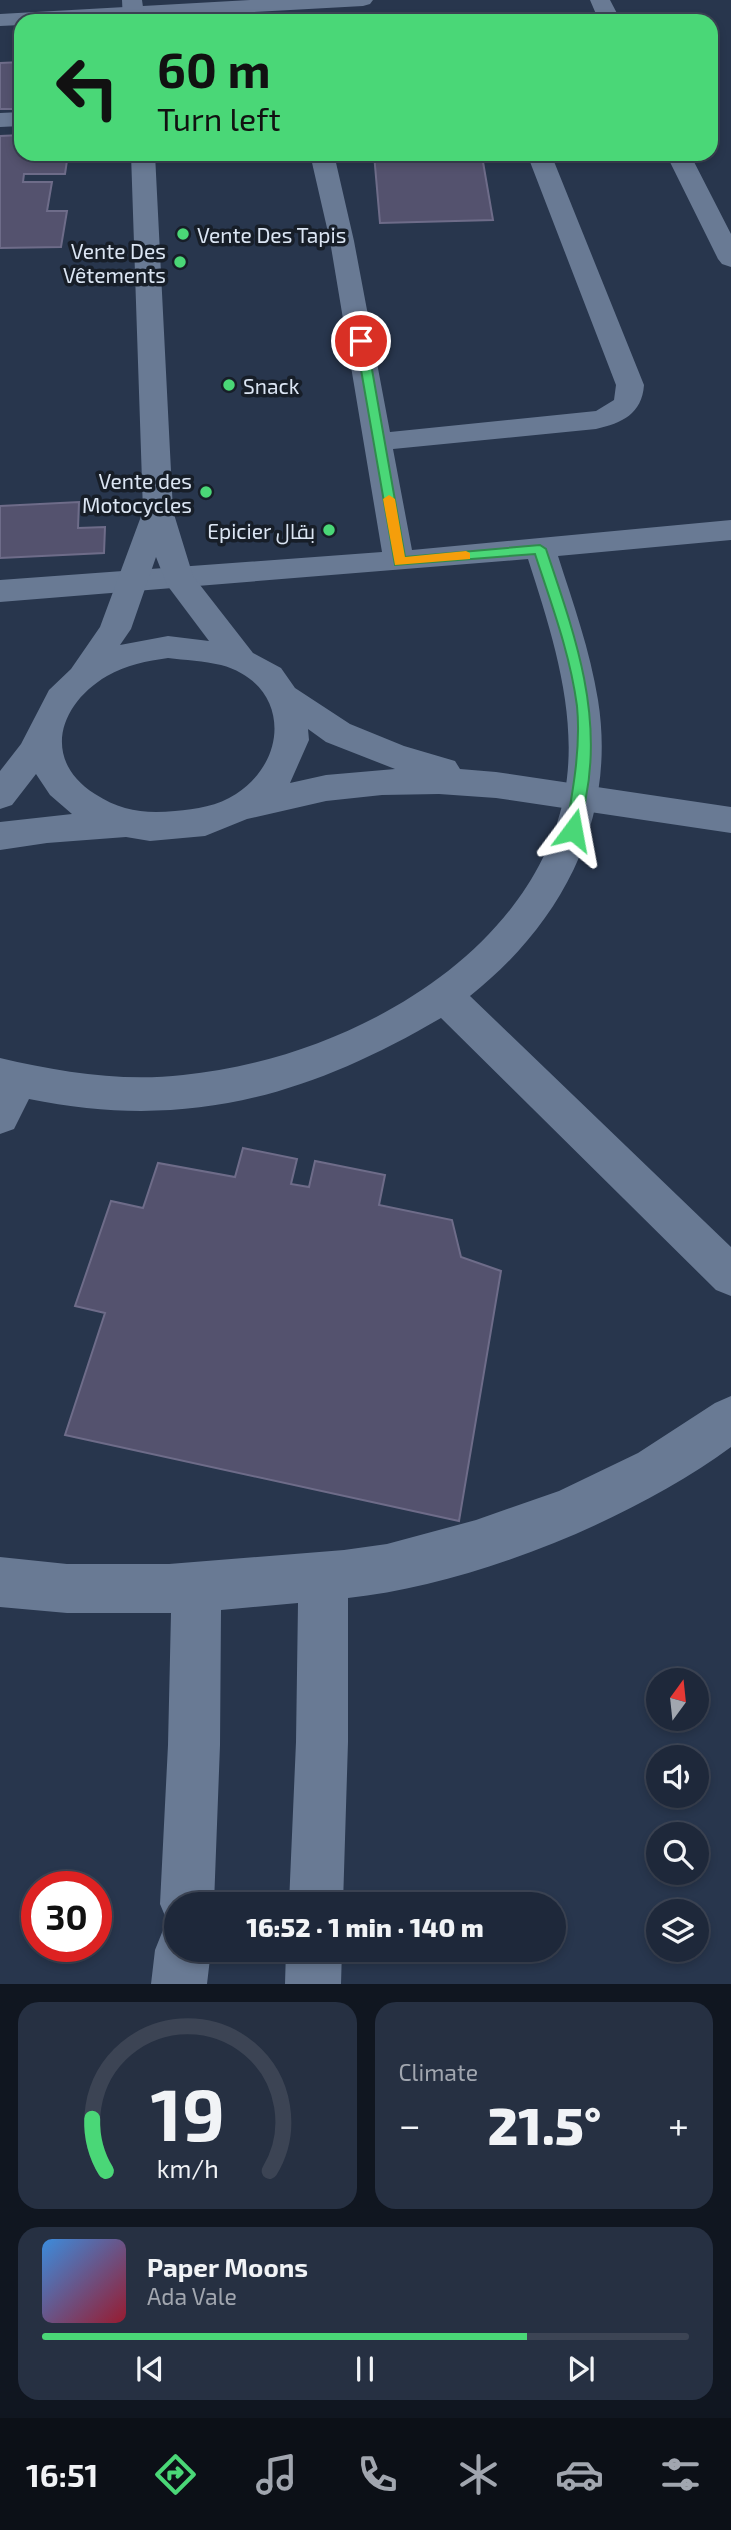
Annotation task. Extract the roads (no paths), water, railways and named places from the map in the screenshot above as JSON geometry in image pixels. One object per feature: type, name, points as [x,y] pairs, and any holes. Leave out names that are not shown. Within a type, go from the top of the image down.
[{"type":"street","points":[[89,14],[363,0]]},
{"type":"street","points":[[142,161],[158,511],[178,579],[240,659]]},
{"type":"street","points":[[324,161],[342,241],[380,442],[399,562]]},
{"type":"street","points":[[380,442],[596,420],[619,414],[625,406],[630,396],[630,385],[542,161]]},
{"type":"street","points":[[683,161],[710,198],[731,259]]},
{"type":"street","points":[[0,796],[35,750],[63,696],[82,677],[115,629],[158,511]]},
{"type":"street","points":[[0,591],[399,562],[731,530]]},
{"type":"street","points":[[0,1116],[9,1077],[117,1094],[184,1093],[228,1086],[304,1068],[412,1019],[445,997],[477,970],[518,928],[553,874],[564,851],[581,798],[584,732],[579,675],[540,549]]},
{"type":"street","points":[[82,677],[113,659],[149,649],[197,648],[240,659],[270,678],[285,697],[292,713],[295,730],[289,757],[264,790],[236,809]]},
{"type":"street","points":[[285,697],[338,733],[394,756],[496,785]]},
{"type":"street","points":[[50,718],[45,748],[50,768],[61,786],[88,809],[112,819],[139,825]]},
{"type":"street","points":[[0,836],[81,826],[173,827],[195,824],[291,794],[382,782],[439,781],[496,785],[731,820]]},
{"type":"street","points":[[445,997],[731,1276]]},
{"type":"street","points":[[0,1582],[105,1589],[195,1587],[384,1569],[457,1551],[564,1513],[674,1457],[731,1419]]},
{"type":"street","points":[[316,1892],[322,1742],[323,1575]]},
{"type":"street","points":[[188,1892],[194,1745],[195,1587]]},
{"type":"street","points":[[179,1984],[182,1962]]},
{"type":"street","points":[[313,1984],[314,1962]]},
{"type":"place","name":"Vente Des Tapis","points":[[183,234]]},
{"type":"place","name":"Vente Des Vêtements","points":[[180,262]]},
{"type":"place","name":"Snack","points":[[229,385]]},
{"type":"place","name":"Vente des Motocycles","points":[[206,492]]},
{"type":"place","name":"Epicier بقال","points":[[329,530]]}]
